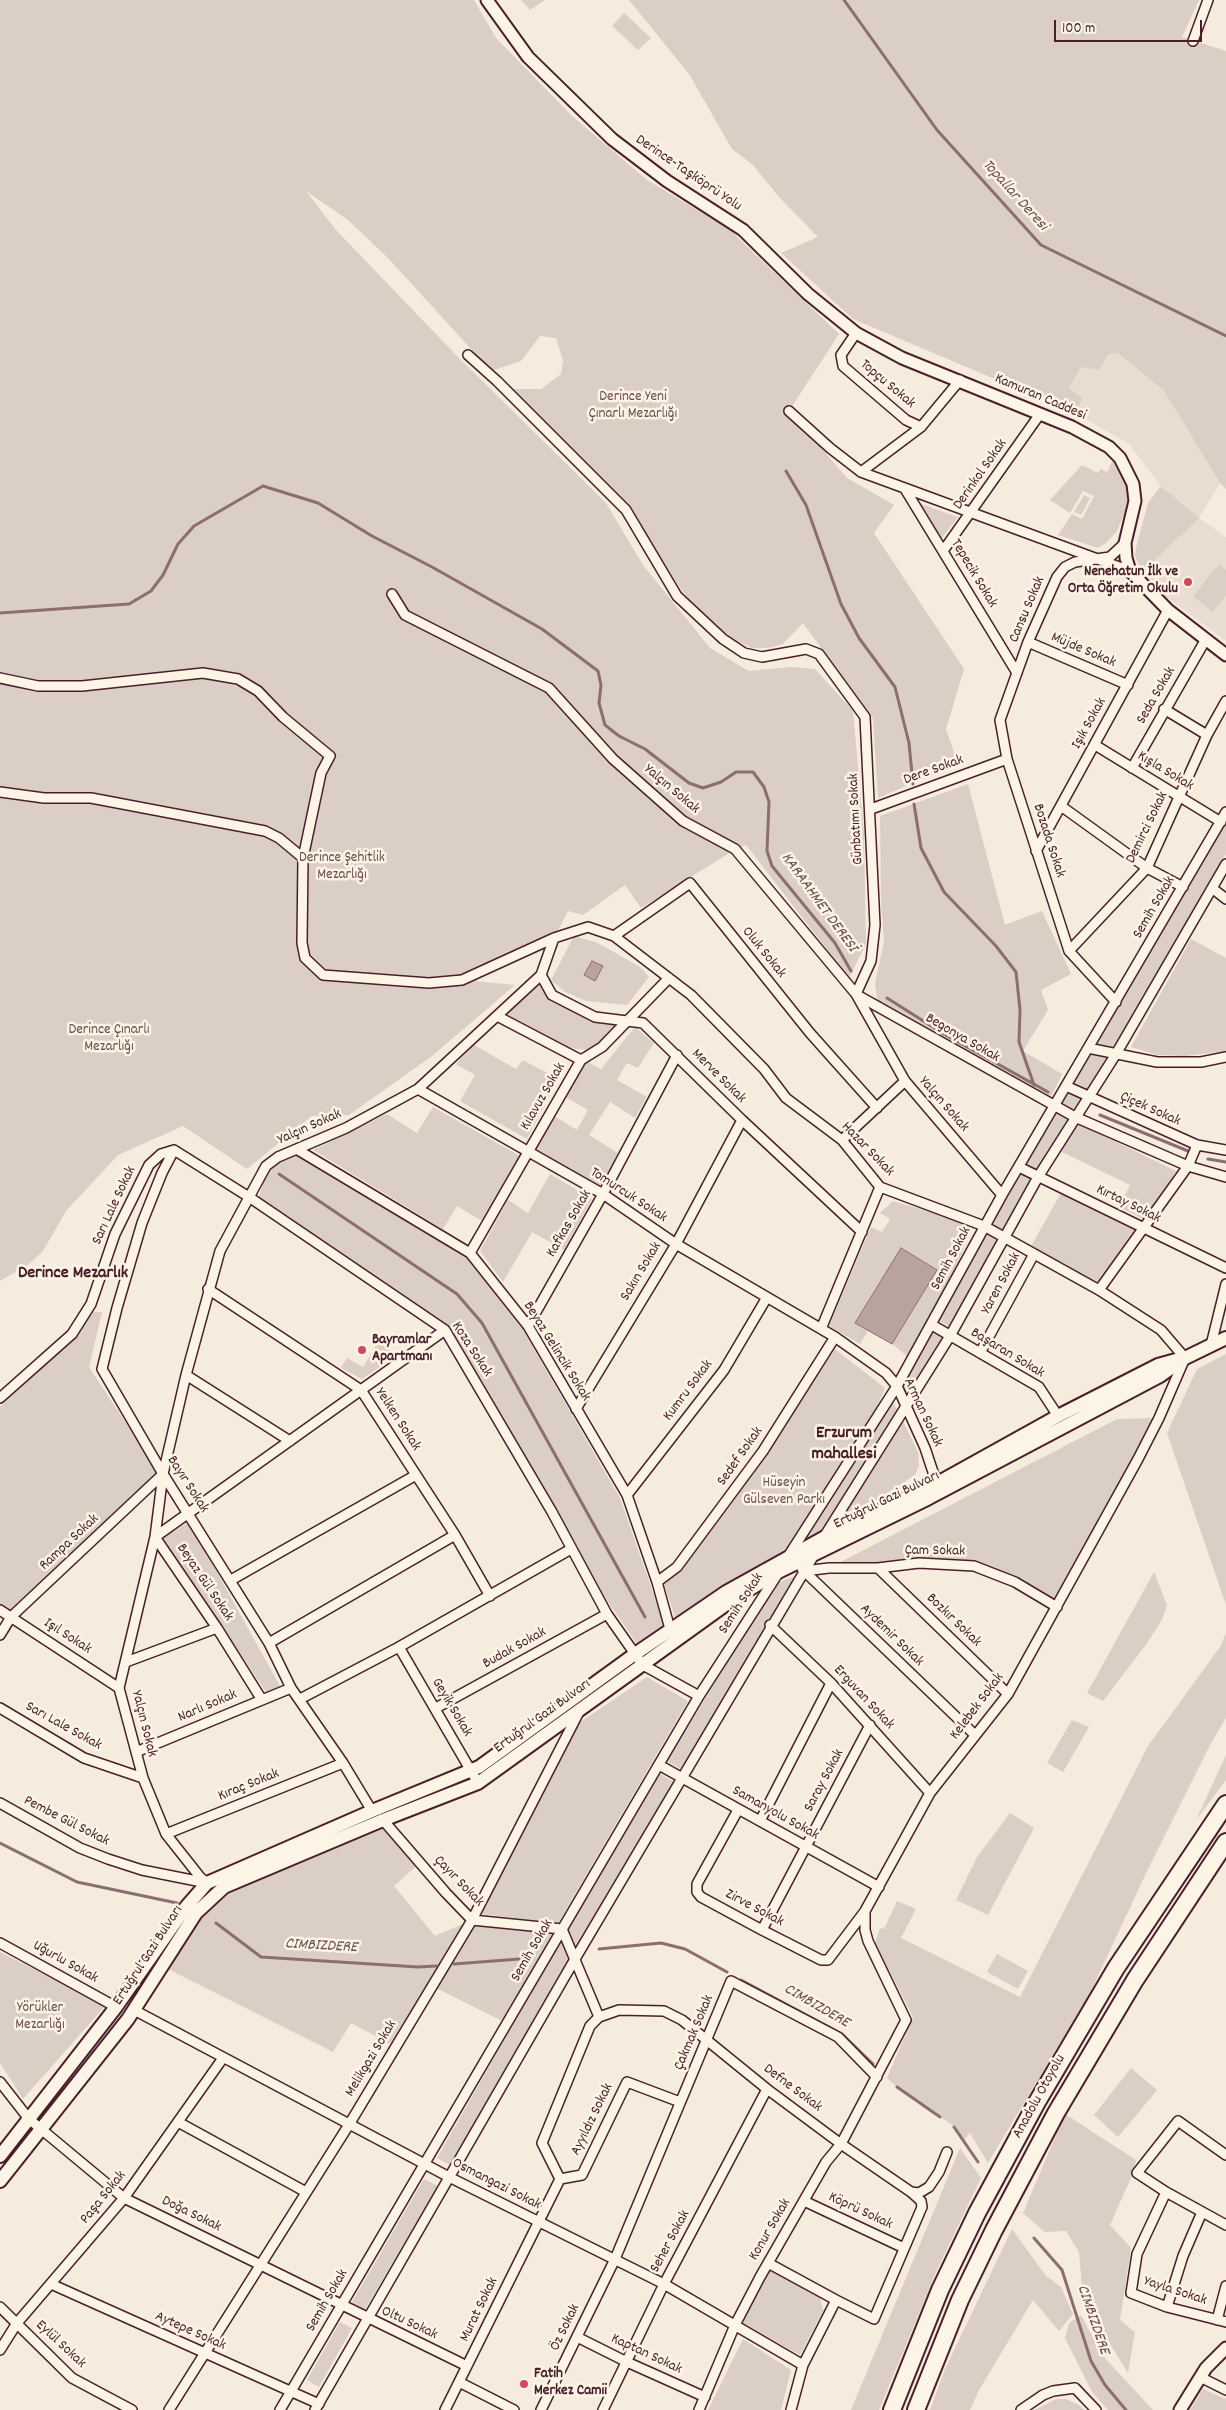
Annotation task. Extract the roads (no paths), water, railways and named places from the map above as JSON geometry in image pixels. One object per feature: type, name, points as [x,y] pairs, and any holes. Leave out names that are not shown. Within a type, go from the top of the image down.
[{"type":"highway","name":"Anadolu Otoyolu","points":[[892,2410],[940,2290],[977,2213],[1037,2102],[1116,1968],[1226,1804]]},
{"type":"highway","name":"Anadolu Otoyolu","points":[[916,2410],[960,2300],[998,2222],[1056,2113],[1135,1980],[1226,1842]]},
{"type":"main road","name":"Ertuğrul Gazi Bulvarı","points":[[0,2182],[134,2010],[196,1913],[224,1887],[298,1858],[383,1820],[478,1783],[735,1598],[778,1572],[946,1489],[1160,1376],[1185,1358],[1226,1338]]},
{"type":"main road","name":"Ertuğrul Gazi Bulvarı","points":[[0,2156],[116,2007],[186,1907],[207,1883],[372,1811],[479,1767],[670,1629],[726,1592],[796,1564],[825,1537],[937,1484],[1058,1416],[1158,1365],[1185,1358]]},
{"type":"street","name":"Derince-Taşköprü Yolu","points":[[487,0],[528,57],[605,133],[644,166],[743,230],[808,294],[840,320]]},
{"type":"street","points":[[1193,42],[1208,0]]},
{"type":"street","name":"Kamuran Caddesi","points":[[840,320],[856,333],[902,358],[1040,414],[1109,447],[1120,458],[1133,484],[1135,501],[1125,543],[1126,558],[1130,570]]},
{"type":"street","name":"Topçu Sokak","points":[[856,333],[841,355],[843,366],[906,420],[920,427]]},
{"type":"street","name":"Günbatımı Sokak","points":[[468,356],[497,381],[626,510],[677,596],[723,640],[744,653],[762,657],[806,649],[819,654],[865,717],[871,809],[875,926],[871,961],[856,994]]},
{"type":"street","name":"Topçu Sokak","points":[[861,472],[920,427],[960,380]]},
{"type":"street","points":[[789,411],[830,448],[861,472],[971,514],[1130,570],[1168,610],[1226,655]]},
{"type":"street","name":"Derinkol Sokak","points":[[943,551],[1040,414]]},
{"type":"street","name":"Tepecik Sokak","points":[[905,489],[1017,673]]},
{"type":"street","name":"Cansu Sokak","points":[[1017,673],[1028,642],[1057,577],[1065,567],[1075,562],[1110,557],[1125,543]]},
{"type":"street","name":"Yalçın Sokak","points":[[392,594],[405,615],[549,688],[613,759],[684,822],[735,849],[856,994],[905,1082],[1002,1195]]},
{"type":"street","name":"Işık Sokak","points":[[1036,851],[1168,610]]},
{"type":"street","name":"Seda Sokak","points":[[1132,768],[1206,640]]},
{"type":"street","name":"Müjde Sokak","points":[[1028,642],[1128,685]]},
{"type":"street","points":[[0,678],[46,686],[82,686],[202,673],[238,678],[258,691],[283,718],[330,756],[321,774],[303,858],[302,943],[305,958],[323,975],[429,983],[462,980],[554,938]]},
{"type":"street","name":"Bozada Sokak","points":[[1017,673],[1000,720],[1007,759],[1070,951],[1116,1002]]},
{"type":"street","name":"Demirci Sokak","points":[[1070,951],[1147,868],[1207,735],[1226,701]]},
{"type":"street","points":[[1164,710],[1207,735]]},
{"type":"street","name":"Kışla Sokak","points":[[1095,745],[1220,822]]},
{"type":"street","name":"Dere Sokak","points":[[871,809],[1007,759]]},
{"type":"street","points":[[0,792],[44,798],[91,798],[265,831],[279,838],[303,858]]},
{"type":"street","points":[[1061,806],[1147,868],[1183,887]]},
{"type":"street","name":"Semih Sokak","points":[[317,2407],[770,1625],[796,1564],[932,1326],[984,1226],[1226,812]]},
{"type":"street","points":[[814,1555],[906,1404],[950,1336],[1038,1177],[1116,1054],[1226,864]]},
{"type":"street","name":"Oluk Sokak","points":[[614,936],[690,883],[810,1033],[877,1108]]},
{"type":"street","points":[[1212,888],[1226,899]]},
{"type":"street","name":"Hazar Sokak","points":[[554,938],[588,927],[614,936],[690,995],[757,1062],[786,1098],[842,1140],[880,1187],[984,1226],[1099,1290],[1161,1330],[1185,1358]]},
{"type":"street","name":"Yalçın Sokak","points":[[163,1474],[186,1375],[208,1289],[220,1251],[266,1166],[278,1157],[346,1128],[418,1089],[541,975],[554,938]]},
{"type":"street","name":"Merve Sokak","points":[[541,975],[552,996],[595,1017],[627,1019],[643,1023],[742,1120],[862,1232]]},
{"type":"street","name":"Kılavuz Sokak","points":[[470,1253],[581,1060],[602,1047],[627,1019],[669,978]]},
{"type":"street","name":"Begonya Sokak","points":[[856,994],[1075,1117]]},
{"type":"street","points":[[497,1016],[581,1060]]},
{"type":"street","points":[[1088,1048],[1157,1062],[1201,1062],[1226,1057]]},
{"type":"street","name":"Kafkas Sokak","points":[[528,1326],[603,1194],[677,1055]]},
{"type":"street","points":[[842,1140],[905,1082]]},
{"type":"street","name":"Çiçek Sokak","points":[[1066,1086],[1088,1098],[1197,1145],[1226,1150]]},
{"type":"street","name":"Tomurcuk Sokak","points":[[418,1089],[603,1194],[676,1244],[766,1299],[821,1329]]},
{"type":"street","points":[[1068,1090],[1078,1092],[1083,1101],[1081,1108],[1076,1112],[1066,1112],[1060,1106],[1060,1096],[1068,1090]]},
{"type":"street","points":[[1075,1117],[1188,1166],[1226,1177]]},
{"type":"street","name":"Sakın Sokak","points":[[576,1409],[676,1244],[742,1120]]},
{"type":"street","points":[[1099,1290],[1145,1229],[1188,1166],[1197,1145]]},
{"type":"street","name":"Koza Sokak","points":[[174,1150],[249,1197],[445,1330],[552,1512],[607,1614],[643,1665]]},
{"type":"street","name":"Sarı Lale Sokak","points":[[0,1398],[72,1334],[91,1304],[115,1234],[149,1165],[161,1154],[174,1150]]},
{"type":"street","name":"Bayır Sokak","points":[[174,1150],[162,1173],[142,1223],[117,1308],[102,1369],[163,1474],[190,1514],[269,1643],[291,1688],[343,1763],[372,1811]]},
{"type":"street","name":"Beyaz Gelincik Sokak","points":[[298,1150],[470,1253],[528,1326],[627,1496],[657,1582],[670,1629]]},
{"type":"street","name":"Kırtay Sokak","points":[[1018,1167],[1226,1268]]},
{"type":"street","points":[[821,1329],[880,1187]]},
{"type":"street","name":"Yaren Sokak","points":[[980,1353],[1034,1254]]},
{"type":"street","points":[[1211,1345],[1226,1284]]},
{"type":"street","name":"Yelken Sokak","points":[[208,1289],[361,1390],[455,1535],[490,1596]]},
{"type":"street","name":"Kumru Sokak","points":[[627,1496],[724,1370],[766,1299]]},
{"type":"street","name":"Başaran Sokak","points":[[932,1326],[1039,1387],[1058,1416]]},
{"type":"street","name":"Arman Sokak","points":[[821,1329],[886,1373],[898,1386],[925,1448],[937,1484]]},
{"type":"street","points":[[155,1536],[190,1514],[445,1330]]},
{"type":"street","name":"Sedef Sokak","points":[[657,1582],[677,1567],[763,1451],[835,1337]]},
{"type":"street","name":"Kelebek Sokak","points":[[865,1912],[930,1793],[1008,1694],[1138,1459],[1185,1358]]},
{"type":"street","points":[[186,1375],[290,1441]]},
{"type":"street","name":"Beyaz Gül Sokak","points":[[163,1474],[155,1536],[218,1628],[262,1700]]},
{"type":"street","name":"Rampa Sokak","points":[[0,1635],[11,1617],[163,1474]]},
{"type":"street","points":[[231,1580],[416,1475]]},
{"type":"street","points":[[269,1643],[455,1535]]},
{"type":"street","name":"Yalçın Sokak","points":[[155,1536],[119,1688],[143,1778],[166,1834],[200,1877],[207,1883]]},
{"type":"street","points":[[300,1699],[399,1648],[571,1550]]},
{"type":"street","name":"Çam Sokak","points":[[796,1564],[829,1568],[878,1568],[919,1563],[974,1566],[1015,1582],[1057,1607]]},
{"type":"street","name":"Aydemir Sokak","points":[[796,1564],[975,1735]]},
{"type":"street","name":"Bozkır Sokak","points":[[878,1568],[1008,1694]]},
{"type":"street","name":"Semih Sokak","points":[[280,2410],[699,1696],[778,1572]]},
{"type":"street","name":"Işıl Sokak","points":[[0,1610],[119,1688]]},
{"type":"street","name":"Budak Sokak","points":[[436,1708],[607,1614]]},
{"type":"street","name":"Erguvan Sokak","points":[[770,1625],[832,1683],[930,1793]]},
{"type":"street","points":[[126,1662],[218,1628]]},
{"type":"street","name":"Geyik Sokak","points":[[399,1648],[436,1708],[478,1783]]},
{"type":"street","points":[[643,1665],[699,1696]]},
{"type":"street","points":[[760,1821],[832,1683]]},
{"type":"street","name":"Narlı Sokak","points":[[136,1752],[291,1688]]},
{"type":"street","name":"Sarı Lale Sokak","points":[[0,1708],[84,1758],[143,1778]]},
{"type":"street","name":"Melikgazi Sokak","points":[[169,2410],[350,2123],[472,1920],[580,1711]]},
{"type":"street","name":"Saray Sokak","points":[[762,1930],[870,1725]]},
{"type":"street","name":"Kıraç Sokak","points":[[166,1834],[343,1763]]},
{"type":"street","name":"Samanyolu Sokak","points":[[659,1765],[878,1887]]},
{"type":"street","name":"Pembe Gül Sokak","points":[[0,1803],[80,1848],[108,1859],[142,1870],[207,1883]]},
{"type":"street","name":"Zirve Sokak","points":[[738,1810],[697,1884],[697,1892],[701,1897],[822,1960],[828,1960],[865,1912]]},
{"type":"street","name":"Çayır Sokak","points":[[383,1820],[472,1920],[562,1929]]},
{"type":"street","points":[[865,1912],[865,1930],[868,1941],[906,2020],[879,2074]]},
{"type":"street","points":[[560,2179],[542,2143],[590,2026],[599,2017],[562,1929]]},
{"type":"street","name":"Uğurlu Sokak","points":[[0,1943],[116,2007]]},
{"type":"street","name":"Çakmak Sokak","points":[[615,2259],[732,1981],[838,2037],[879,2074]]},
{"type":"street","name":"Osmangazi Sokak","points":[[134,2010],[451,2178],[664,2284],[803,2365]]},
{"type":"street","name":"Defne Sokak","points":[[599,2017],[619,2010],[664,2011],[682,2020],[768,2089],[841,2144],[912,2192]]},
{"type":"street","name":"Paşa Sokak","points":[[0,2350],[17,2323],[124,2198],[223,2058]]},
{"type":"street","name":"Konur Sokak","points":[[699,2410],[735,2325],[826,2162],[841,2144],[879,2074]]},
{"type":"street","name":"Doğa Sokak","points":[[0,2082],[29,2119],[124,2198],[340,2306]]},
{"type":"street","name":"Ayyıldız Sokak","points":[[560,2179],[582,2175],[627,2082],[680,2102]]},
{"type":"street","name":"Seher Sokak","points":[[603,2410],[664,2284],[768,2089]]},
{"type":"street","points":[[1226,2155],[1178,2121],[1137,2173],[1166,2192],[1226,2225]]},
{"type":"street","points":[[178,2122],[306,2192]]},
{"type":"street","points":[[912,2192],[919,2193],[929,2187],[939,2172],[947,2152]]},
{"type":"street","name":"Murat Sokak","points":[[444,2410],[560,2179]]},
{"type":"street","name":"Köprü Sokak","points":[[836,2300],[874,2319],[922,2207],[921,2200],[912,2192]]},
{"type":"street","name":"Yayla Sokak","points":[[1166,2192],[1137,2254],[1131,2293],[1167,2307],[1222,2321]]},
{"type":"street","name":"Köprü Sokak","points":[[804,2201],[904,2248]]},
{"type":"street","points":[[1167,2307],[1183,2256],[1202,2212]]},
{"type":"street","name":"Öz Sokak","points":[[541,2410],[615,2259]]},
{"type":"street","points":[[768,2264],[836,2300],[803,2365],[791,2410]]},
{"type":"street","name":"Aytepe Sokak","points":[[51,2284],[290,2392],[317,2407]]},
{"type":"street","points":[[1222,2321],[1226,2286]]},
{"type":"street","name":"Oltu Sokak","points":[[340,2306],[467,2366]]},
{"type":"street","name":"Eylül Sokak","points":[[0,2307],[72,2378],[132,2410]]},
{"type":"street","name":"Kaptan Sokak","points":[[577,2337],[705,2397]]},
{"type":"street","points":[[1180,2410],[1213,2359],[1226,2348]]},
{"type":"street","points":[[1200,2377],[1226,2390]]},
{"type":"street","points":[[459,2382],[514,2410]]},
{"type":"street","points":[[1021,2410],[1043,2395],[1053,2391],[1075,2388],[1096,2410]]},
{"type":"waterway","name":"Topallar Deresi","points":[[844,0],[937,130],[1041,245],[1226,336]]},
{"type":"waterway","points":[[786,471],[806,505],[841,604],[859,638],[895,687],[909,743],[913,784]]},
{"type":"waterway","points":[[0,613],[129,604],[151,591],[163,575],[178,544],[194,526],[263,486],[318,503],[372,536],[432,567],[542,629],[598,671],[601,685],[599,703],[605,725],[619,736],[645,749],[689,783],[703,788],[721,782],[736,772],[753,772],[764,787],[769,802],[767,851],[772,866],[835,943],[851,971]]},
{"type":"waterway","points":[[914,804],[921,848],[944,892],[996,946],[1016,972],[1020,1010],[1019,1042],[1034,1085]]},
{"type":"waterway","name":"KARAAHMET DERESİ","points":[[887,998],[944,1034],[1048,1092]]},
{"type":"waterway","name":"KARAAHMET DERESİ","points":[[1100,1115],[1188,1151]]},
{"type":"waterway","name":"KARAAHMET DERESİ","points":[[1208,1159],[1226,1162]]},
{"type":"waterway","points":[[279,1174],[457,1294],[482,1323],[645,1617]]},
{"type":"waterway","name":"CIMBIZDERE","points":[[0,1843],[77,1882],[177,1903]]},
{"type":"waterway","name":"CIMBIZDERE","points":[[216,1923],[261,1957],[418,1967],[436,1966]]},
{"type":"waterway","name":"CIMBIZDERE","points":[[599,1949],[661,1943],[685,1949],[727,1972]]},
{"type":"waterway","name":"CIMBIZDERE","points":[[454,1964],[532,1958]]},
{"type":"waterway","name":"CIMBIZDERE","points":[[741,1980],[842,2034],[873,2064]]},
{"type":"waterway","name":"CIMBIZDERE","points":[[897,2087],[940,2117]]},
{"type":"waterway","name":"CIMBIZDERE","points":[[954,2127],[978,2162]]},
{"type":"waterway","name":"CIMBIZDERE","points":[[1034,2238],[1062,2270],[1091,2361],[1105,2385],[1126,2410]]},
{"type":"place","name":"Nenehatun İlk ve Orta Öğretim Okulu","points":[[1188,582]]},
{"type":"place","name":"Bayramlar Apartmanı","points":[[362,1350]]},
{"type":"place","name":"Fatih Merkez Camii","points":[[524,2384]]},
{"type":"district","name":"Derince Mezarlık","points":[[73,1275]]},
{"type":"district","name":"Erzurum mahallesi","points":[[844,1445]]},
{"type":"park label","name":"Derince Yeni Çınarlı Mezarlığı","points":[[633,406]]},
{"type":"park label","name":"Derince Şehitlik Mezarlığı","points":[[342,868]]},
{"type":"park label","name":"Derince Çınarlı Mezarlığı","points":[[109,1040]]},
{"type":"park label","name":"Hüseyin Gülseven Parkı","points":[[784,1492]]},
{"type":"park label","name":"Yörükler Mezarlığı","points":[[40,2018]]}]
